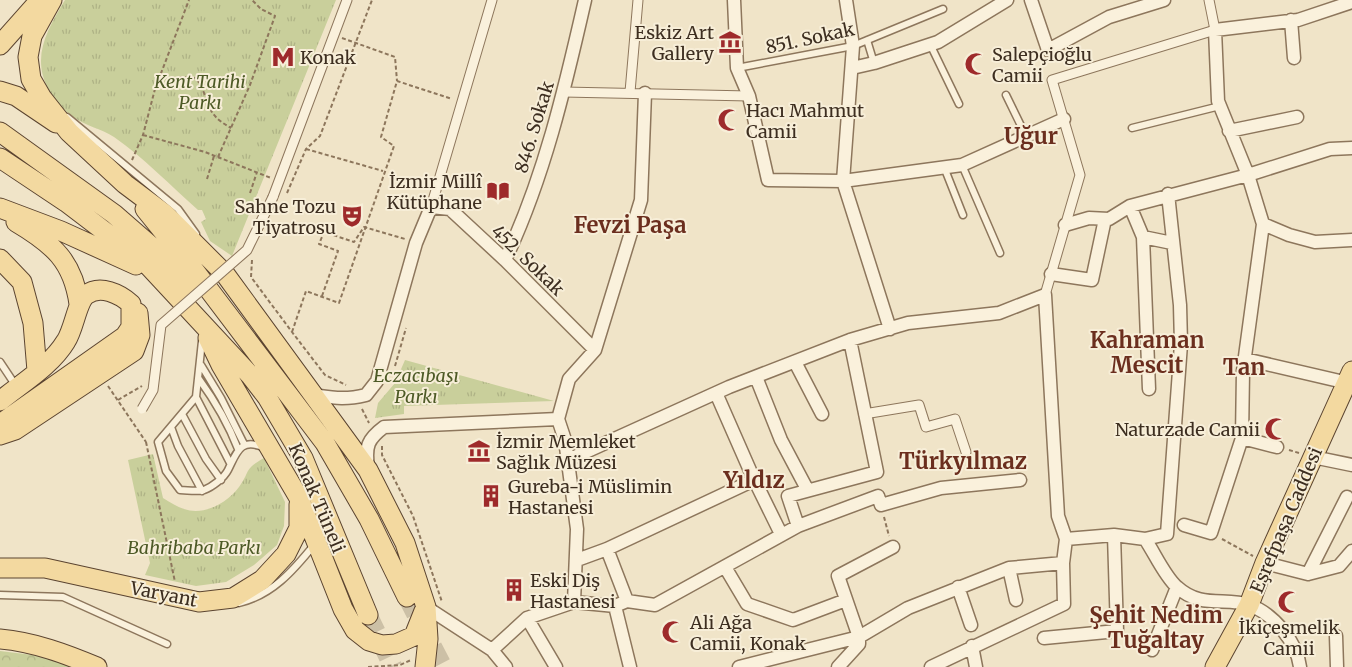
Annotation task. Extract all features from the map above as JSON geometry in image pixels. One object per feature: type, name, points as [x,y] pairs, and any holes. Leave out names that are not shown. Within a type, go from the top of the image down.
[{"type":"main road","points":[[0,44],[40,0]]},
{"type":"main road","points":[[52,0],[32,36],[28,57],[31,79],[42,98],[69,132]]},
{"type":"main road","points":[[0,90],[16,96],[69,132],[127,176],[225,274],[314,395],[368,470],[405,543],[426,607],[428,639],[421,664]]},
{"type":"main road","points":[[0,132],[78,187],[151,245],[175,267],[212,308],[232,322]]},
{"type":"main road","points":[[0,158],[66,202],[145,262],[198,317],[222,365],[299,498],[343,609],[355,630],[369,641],[382,645],[396,644],[414,636],[426,607]]},
{"type":"main road","name":"Konak Tüneli","points":[[127,176],[232,322],[325,443],[369,519],[407,597]]},
{"type":"main road","points":[[0,208],[61,231],[162,278]]},
{"type":"main road","points":[[0,213],[33,232],[60,255],[73,276],[78,304],[76,320],[67,341],[56,355],[0,401]]},
{"type":"main road","points":[[0,260],[22,282],[33,323],[37,371]]},
{"type":"main road","points":[[0,435],[15,430],[100,376],[134,351],[139,344],[140,316],[132,304],[124,298],[105,291],[94,292],[86,296],[78,304]]},
{"type":"main road","points":[[0,424],[124,336],[131,327],[132,304]]},
{"type":"main road","name":"Konak Tüneli","points":[[198,317],[267,397],[303,458],[368,615]]},
{"type":"main road","name":"Eşrefpaşa Caddesi","points":[[1215,667],[1249,605],[1259,560],[1306,455],[1350,379]]},
{"type":"main road","name":"Varyant","points":[[0,568],[45,568],[199,602],[215,602],[233,598],[248,590],[276,566],[289,549],[298,528],[299,498]]},
{"type":"main road","points":[[0,639],[19,641],[59,652],[97,667]]},
{"type":"street","points":[[142,409],[153,390],[161,325],[247,250],[273,197],[291,144],[347,0]]},
{"type":"street","points":[[314,395],[346,400],[356,398],[366,395],[376,381],[416,243],[431,207],[492,0]]},
{"type":"street","name":"846. Sokak","points":[[506,260],[522,224],[564,92],[585,0]]},
{"type":"street","points":[[630,92],[638,0]]},
{"type":"street","points":[[734,0],[737,68],[749,96],[768,180],[843,181],[962,165],[1064,119]]},
{"type":"street","points":[[846,0],[853,46],[843,181],[890,328]]},
{"type":"street","points":[[852,68],[874,63],[930,44],[1007,0]]},
{"type":"street","points":[[1031,0],[1048,50],[1109,17],[1164,0]]},
{"type":"street","points":[[1184,525],[1211,533],[1242,438],[1245,359],[1263,224],[1248,175],[1228,131],[1220,106],[1215,30],[1208,0]]},
{"type":"street","points":[[931,667],[1064,604],[1063,563],[1066,539],[1058,516],[1045,295],[1080,175],[1052,80],[1215,30],[1298,20],[1352,2]]},
{"type":"street","points":[[1291,20],[1294,58]]},
{"type":"street","points":[[564,92],[645,92],[749,96]]},
{"type":"street","points":[[574,602],[577,529],[565,440],[558,419],[569,379],[595,350],[642,200],[645,92]]},
{"type":"street","points":[[1228,131],[1297,117]]},
{"type":"street","points":[[1065,225],[1089,218],[1109,219],[1130,206],[1168,194],[1248,175],[1330,149],[1352,148]]},
{"type":"street","points":[[1066,539],[1114,535],[1145,539],[1167,534],[1181,344],[1180,305],[1168,194]]},
{"type":"street","points":[[1130,206],[1143,237],[1149,389]]},
{"type":"street","name":"452. Sokak","points":[[431,207],[450,209],[506,260],[595,350]]},
{"type":"street","points":[[1051,274],[1092,280],[1105,218]]},
{"type":"street","points":[[1263,224],[1289,235],[1315,242],[1352,240]]},
{"type":"street","points":[[1143,237],[1172,243]]},
{"type":"street","points":[[568,460],[716,393],[850,340],[908,324],[999,313],[1045,295]]},
{"type":"street","points":[[798,526],[788,496],[807,489],[877,472],[850,340]]},
{"type":"street","points":[[1245,359],[1350,379]]},
{"type":"street","points":[[795,362],[822,414]]},
{"type":"street","points":[[756,377],[781,440],[807,489]]},
{"type":"street","points":[[716,393],[752,475],[781,534]]},
{"type":"street","points":[[864,414],[919,405],[926,427],[955,419],[966,452]]},
{"type":"street","points":[[368,470],[366,452],[371,437],[384,427],[558,419]]},
{"type":"street","points":[[1242,438],[1277,447]]},
{"type":"street","points":[[1306,455],[1352,465]]},
{"type":"street","points":[[576,560],[607,549],[752,481],[752,475]]},
{"type":"street","points":[[492,650],[527,618],[574,602],[655,605],[726,567],[781,534],[878,496],[881,505],[941,488],[1020,480]]},
{"type":"street","points":[[1308,574],[1347,497]]},
{"type":"street","points":[[1044,638],[1117,631],[1114,535]]},
{"type":"street","points":[[1145,539],[1177,587],[1202,601],[1249,605],[1280,624],[1299,658],[1300,667]]},
{"type":"street","points":[[838,667],[859,644],[859,637],[838,576],[892,548]]},
{"type":"street","points":[[607,549],[621,603],[630,667]]},
{"type":"street","points":[[1259,560],[1308,574],[1339,566],[1352,551]]},
{"type":"street","points":[[739,667],[859,637],[908,608],[1008,568],[1063,563]]},
{"type":"street","points":[[726,567],[747,604],[793,620],[846,600]]},
{"type":"street","points":[[1008,568],[1016,600]]},
{"type":"street","points":[[958,587],[971,625]]},
{"type":"street","points":[[1152,650],[1177,587]]},
{"type":"street","points":[[426,607],[492,650],[504,666]]},
{"type":"street","points":[[527,618],[556,667]]},
{"type":"street","points":[[1336,636],[1337,667]]},
{"type":"street","points":[[972,646],[976,667]]},
{"type":"lane","name":"851. Sokak","points":[[737,68],[853,46],[943,9]]},
{"type":"lane","points":[[866,40],[874,63]]},
{"type":"lane","points":[[930,44],[958,104]]},
{"type":"lane","points":[[1006,95],[1026,136]]},
{"type":"lane","points":[[42,98],[127,176]]},
{"type":"lane","points":[[1132,128],[1220,106]]},
{"type":"lane","points":[[962,165],[1000,253]]},
{"type":"lane","points":[[944,168],[963,214]]},
{"type":"lane","points":[[198,317],[202,347],[196,397],[158,442],[166,471],[180,490],[202,491],[220,480],[238,450],[244,444],[257,444],[274,452]]},
{"type":"lane","points":[[0,362],[16,388]]},
{"type":"lane","points":[[201,365],[222,398],[244,444]]},
{"type":"lane","points":[[199,379],[222,413],[238,450]]},
{"type":"lane","points":[[196,397],[230,463]]},
{"type":"lane","points":[[182,414],[206,459],[220,480]]},
{"type":"lane","points":[[171,427],[178,446],[202,491]]},
{"type":"lane","points":[[215,602],[239,603],[256,599],[280,582],[316,542]]},
{"type":"lane","points":[[0,595],[63,597],[167,644]]},
{"type":"path","points":[[127,176],[143,135],[155,89],[189,0]]},
{"type":"path","points":[[218,158],[250,85],[275,16],[261,9],[252,0]]},
{"type":"path","points":[[286,194],[306,149],[320,136],[372,0]]},
{"type":"path","points":[[292,332],[306,291],[339,303],[364,227],[394,146],[381,137],[397,81],[395,58],[333,34]]},
{"type":"path","points":[[155,89],[181,77],[196,78],[203,88],[208,109],[219,122],[231,128]]},
{"type":"path","points":[[397,81],[462,101]]},
{"type":"path","points":[[143,135],[214,156],[291,186]]},
{"type":"path","points":[[291,144],[384,171]]},
{"type":"path","points":[[207,179],[214,156]]},
{"type":"path","points":[[250,193],[257,172]]},
{"type":"path","points":[[364,227],[416,243]]},
{"type":"path","points":[[322,296],[338,251],[320,244],[324,232],[354,242],[364,227]]},
{"type":"path","points":[[252,257],[251,277],[326,375],[350,386],[382,442],[382,455],[413,516],[437,582],[446,621]]},
{"type":"path","points":[[100,376],[146,442],[175,582],[181,583]]},
{"type":"path","points":[[118,400],[145,384]]},
{"type":"path","points":[[146,442],[158,442]]},
{"type":"path","points":[[1277,447],[1306,455]]},
{"type":"path","points":[[881,505],[892,548]]},
{"type":"path","points":[[1211,533],[1259,560]]},
{"type":"path","points":[[368,667],[400,665],[410,660],[421,664]]},
{"type":"green space","name":"Kent Tarihi Parkı","points":[[65,0],[336,0],[232,256],[210,241],[201,222],[206,219],[202,210],[198,210],[114,137],[70,115],[60,106],[50,92],[41,68],[41,56],[47,33]]},
{"type":"green space","name":"Eczacıbaşı Parkı","points":[[405,360],[554,401],[404,406],[404,414],[375,418],[378,403],[395,383]]},
{"type":"green space","name":"Bahribaba Parkı","points":[[153,454],[163,498],[179,507],[192,511],[207,509],[222,503],[239,487],[250,468],[264,458],[285,502],[284,526],[277,545],[254,565],[226,582],[196,586],[145,575],[150,563],[128,460]]},
{"type":"green space","points":[[0,651],[57,658],[74,667],[0,667]]},
{"type":"tunnel","points":[[407,597],[443,667]]},
{"type":"tunnel","points":[[368,615],[393,667]]},
{"type":"place","name":"Eskiz Art Gallery","points":[[730,42]]},
{"type":"place","name":"Konak","points":[[283,57]]},
{"type":"place","name":"Salepçioğlu Camii","points":[[976,64]]},
{"type":"place","name":"Hacı Mahmut Camii","points":[[729,120]]},
{"type":"place","name":"İzmir Millî Kütüphane","points":[[498,191]]},
{"type":"place","name":"Sahne Tozu Tiyatrosu","points":[[352,216]]},
{"type":"place","name":"Naturzade Camii","points":[[1276,429]]},
{"type":"place","name":"İzmir Memleket Sağlık Müzesi","points":[[479,451]]},
{"type":"place","name":"Gureba-i Müslimin Hastanesi","points":[[491,496]]},
{"type":"place","name":"Eski Diş Hastanesi","points":[[514,590]]},
{"type":"place","name":"İkiçeşmelik Camii","points":[[1289,602]]},
{"type":"place","name":"Ali Ağa Camii, Konak","points":[[673,632]]},
{"type":"district","name":"Uğur","points":[[1031,136]]},
{"type":"district","name":"Fevzi Paşa","points":[[630,225]]},
{"type":"district","name":"Kahraman Mescit","points":[[1147,352]]},
{"type":"district","name":"Tan","points":[[1244,367]]},
{"type":"district","name":"Türkyılmaz","points":[[963,461]]},
{"type":"district","name":"Yıldız","points":[[754,480]]},
{"type":"district","name":"Şehit Nedim Tuğaltay","points":[[1156,628]]}]
